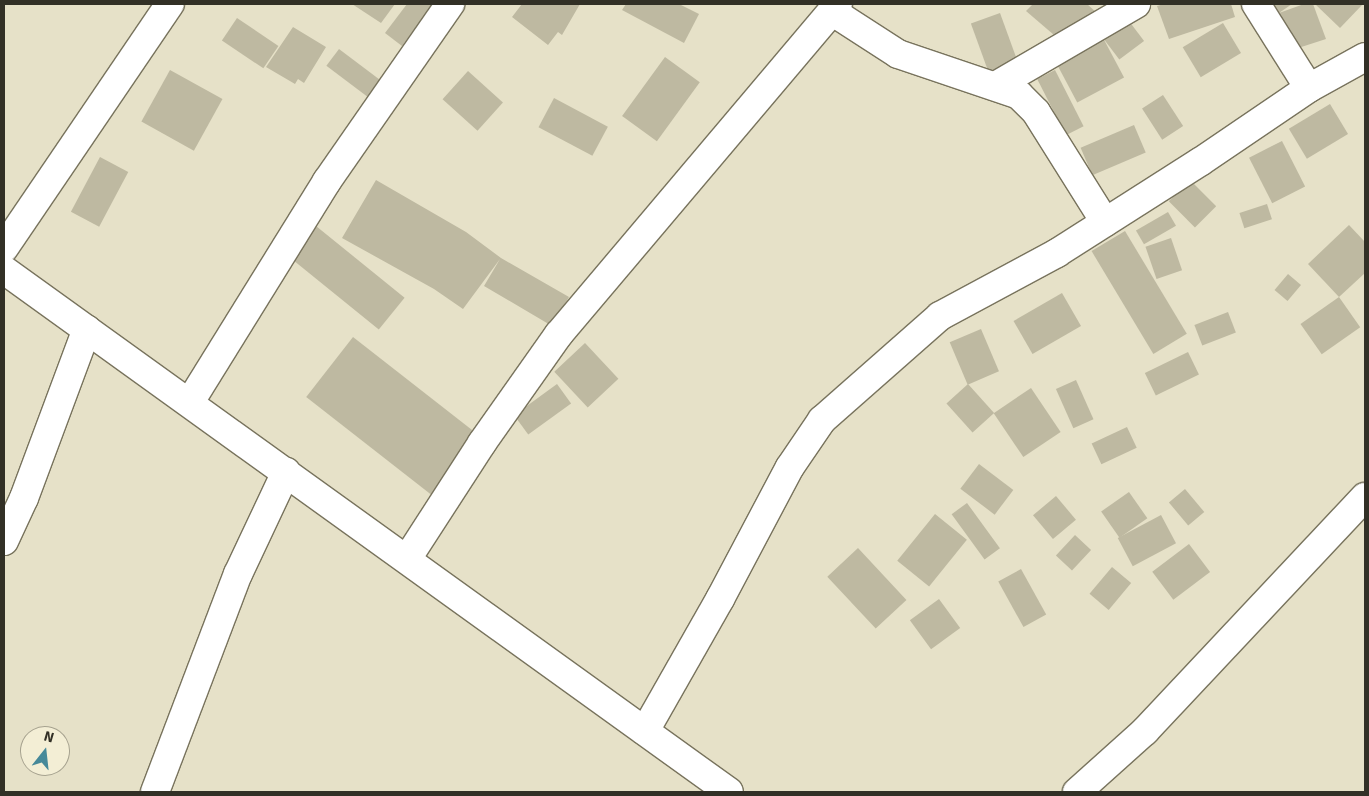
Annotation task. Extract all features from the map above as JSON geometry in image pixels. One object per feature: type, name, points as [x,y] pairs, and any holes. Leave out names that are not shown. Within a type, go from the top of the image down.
[{"type":"street","points":[[4,248],[170,4]]},
{"type":"street","points":[[190,402],[327,181],[450,4]]},
{"type":"street","points":[[997,85],[1136,4]]},
{"type":"street","points":[[1256,4],[1309,88]]},
{"type":"street","points":[[407,559],[558,334],[678,190],[835,8],[898,54],[997,85],[1019,94],[1036,112],[1105,222]]},
{"type":"street","points":[[645,731],[720,599],[790,467],[822,420],[940,316],[1057,252],[1309,88],[1365,56]]},
{"type":"street","points":[[4,270],[190,402],[729,792]]},
{"type":"street","points":[[4,541],[24,498],[86,329]]},
{"type":"street","points":[[154,792],[238,574],[286,472]]},
{"type":"street","points":[[1077,792],[1145,730],[1365,496]]},
{"type":"building","points":[[352,4],[395,4],[381,23]]},
{"type":"building","points":[[407,4],[433,4],[402,46],[385,33]]},
{"type":"building","points":[[522,4],[580,4],[562,35],[558,32],[548,45],[512,17]]},
{"type":"building","points":[[626,4],[679,4],[699,14],[684,43],[622,10]]},
{"type":"building","points":[[1033,4],[1087,4],[1097,13],[1068,47],[1026,11]]},
{"type":"building","points":[[1164,4],[1231,4],[1235,17],[1169,39],[1157,6]]},
{"type":"building","points":[[1273,4],[1292,4],[1279,13]]},
{"type":"building","points":[[1304,4],[1313,4],[1326,39],[1292,50],[1279,13]]},
{"type":"building","points":[[1315,4],[1363,4],[1340,28]]},
{"type":"building","points":[[1000,13],[1017,61],[988,72],[971,24]]},
{"type":"building","points":[[1126,17],[1144,41],[1119,60],[1101,36]]},
{"type":"building","points":[[237,18],[278,46],[263,68],[222,40]]},
{"type":"building","points":[[1223,23],[1241,53],[1201,77],[1183,47]]},
{"type":"building","points":[[293,27],[326,47],[304,83],[298,79],[295,84],[266,67]]},
{"type":"building","points":[[1102,36],[1124,77],[1077,102],[1055,61]]},
{"type":"building","points":[[339,49],[382,81],[369,98],[326,66]]},
{"type":"building","points":[[665,57],[700,82],[657,141],[622,116]]},
{"type":"building","points":[[170,70],[222,99],[194,151],[141,122]]},
{"type":"building","points":[[1055,70],[1084,126],[1066,135],[1037,79]]},
{"type":"building","points":[[468,71],[503,102],[478,131],[443,99]]},
{"type":"building","points":[[1163,95],[1183,126],[1162,140],[1142,109]]},
{"type":"building","points":[[554,98],[608,127],[592,156],[539,127]]},
{"type":"building","points":[[1330,104],[1348,134],[1307,159],[1289,129]]},
{"type":"building","points":[[1134,125],[1146,153],[1092,175],[1081,148]]},
{"type":"building","points":[[1282,141],[1305,186],[1272,203],[1249,158]]},
{"type":"building","points":[[100,157],[128,172],[99,227],[71,212]]},
{"type":"building","points":[[376,180],[466,232],[501,258],[569,297],[552,326],[484,286],[500,259],[463,309],[434,289],[342,238]]},
{"type":"building","points":[[1190,180],[1216,206],[1195,227],[1169,201]]},
{"type":"building","points":[[1267,204],[1272,219],[1244,228],[1239,213]]},
{"type":"building","points":[[1168,212],[1176,226],[1144,244],[1136,230]]},
{"type":"building","points":[[1349,225],[1365,242],[1365,273],[1339,297],[1308,264]]},
{"type":"building","points":[[316,226],[405,298],[379,330],[290,258]]},
{"type":"building","points":[[1125,231],[1187,334],[1153,354],[1092,251]]},
{"type":"building","points":[[1171,238],[1182,270],[1157,279],[1145,247]]},
{"type":"building","points":[[1288,274],[1301,285],[1288,301],[1275,290]]},
{"type":"building","points":[[1062,293],[1081,326],[1033,354],[1014,321]]},
{"type":"building","points":[[1339,297],[1360,327],[1322,354],[1300,324]]},
{"type":"building","points":[[1228,312],[1236,333],[1202,345],[1194,325]]},
{"type":"building","points":[[981,329],[999,371],[968,385],[950,342]]},
{"type":"building","points":[[353,337],[479,436],[432,495],[306,397]]},
{"type":"building","points":[[585,343],[618,379],[588,407],[554,372]]},
{"type":"building","points":[[1188,352],[1199,374],[1156,396],[1145,373]]},
{"type":"building","points":[[1076,380],[1093,419],[1073,428],[1056,389]]},
{"type":"building","points":[[557,384],[571,403],[528,435],[514,415]]},
{"type":"building","points":[[968,384],[994,413],[973,432],[946,403]]},
{"type":"building","points":[[1031,388],[1061,432],[1023,457],[994,413]]},
{"type":"building","points":[[1127,427],[1137,448],[1101,464],[1092,443]]},
{"type":"building","points":[[979,464],[1013,490],[995,515],[960,489]]},
{"type":"building","points":[[1185,489],[1204,512],[1188,525],[1169,502]]},
{"type":"building","points":[[1129,492],[1147,518],[1120,538],[1101,512]]},
{"type":"building","points":[[1056,496],[1076,520],[1053,539],[1033,515]]},
{"type":"building","points":[[967,503],[1000,548],[985,559],[952,514]]},
{"type":"building","points":[[935,514],[967,540],[929,586],[897,561]]},
{"type":"building","points":[[1161,515],[1176,543],[1133,566],[1118,538]]},
{"type":"building","points":[[1075,535],[1091,550],[1072,570],[1056,555]]},
{"type":"building","points":[[1189,544],[1210,572],[1173,600],[1152,572]]},
{"type":"building","points":[[858,548],[906,600],[876,629],[827,577]]},
{"type":"building","points":[[1112,567],[1131,583],[1109,610],[1090,594]]},
{"type":"building","points":[[1021,569],[1046,614],[1023,627],[998,582]]},
{"type":"building","points":[[939,599],[960,628],[931,649],[910,620]]}]
